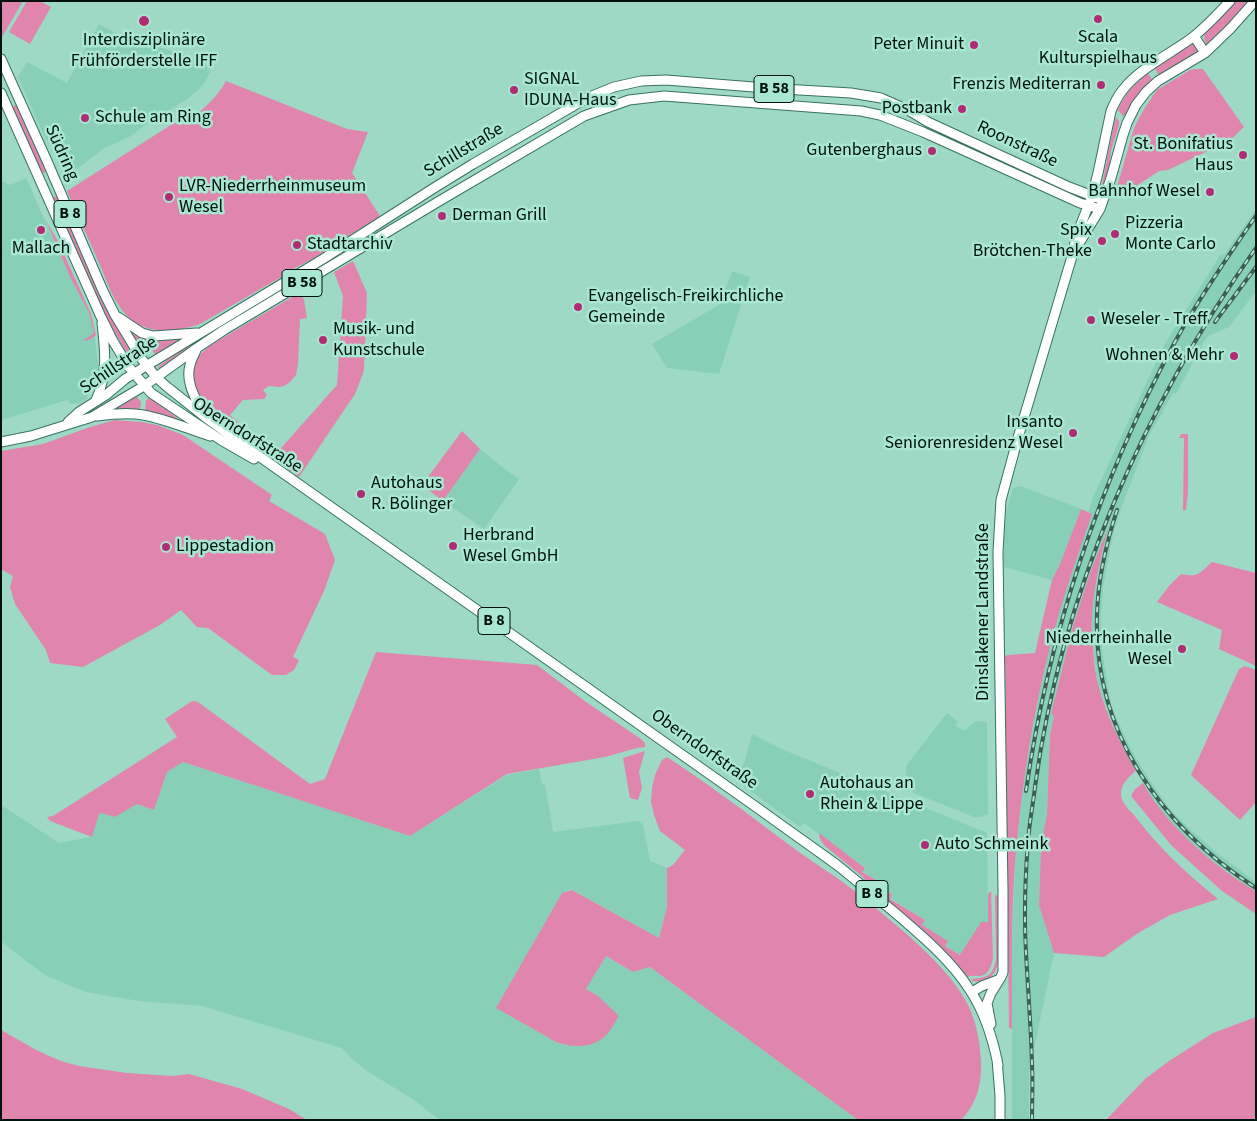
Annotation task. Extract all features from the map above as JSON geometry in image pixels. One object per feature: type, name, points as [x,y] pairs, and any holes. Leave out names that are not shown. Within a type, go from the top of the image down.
[{"type":"main road","name":"Dinslakener Landstraße","points":[[1000,1120],[998,1065],[986,1003],[1003,972],[998,552],[1001,500],[1073,253],[1076,237],[1092,196],[1111,111],[1122,90],[1134,78],[1194,36],[1216,17],[1230,1]]},
{"type":"main road","name":"Dinslakener Landstraße","points":[[1073,253],[1102,205],[1122,135],[1136,105],[1146,92],[1158,82],[1205,54],[1255,1]]},
{"type":"main road","points":[[1194,36],[1205,54]]},
{"type":"main road","name":"Südring","points":[[1,59],[96,275],[115,315],[146,366]]},
{"type":"main road","name":"Schillstraße","points":[[64,425],[79,412],[146,366],[297,275],[434,188],[587,98],[614,87],[642,81],[666,80],[851,93],[881,98],[908,110],[928,122]]},
{"type":"main road","name":"Südring","points":[[1,93],[101,317],[113,341],[134,374]]},
{"type":"main road","name":"Schillstraße","points":[[1,442],[31,436],[92,417],[144,386],[224,330],[495,168],[584,116],[629,100],[664,96],[861,111],[880,115],[922,132]]},
{"type":"main road","points":[[922,132],[928,122]]},
{"type":"main road","name":"Roonstraße","points":[[928,122],[1092,196],[1102,205]]},
{"type":"main road","name":"B 58","points":[[922,132],[1080,203],[1102,205]]},
{"type":"main road","points":[[487,156],[495,168]]},
{"type":"main road","points":[[45,191],[58,186]]},
{"type":"main road","points":[[297,275],[302,284]]},
{"type":"main road","points":[[115,315],[142,333],[153,336],[200,333]]},
{"type":"main road","points":[[94,403],[100,391],[104,367],[105,352],[101,317]]},
{"type":"main road","points":[[196,348],[190,364],[188,377],[192,391],[205,417]]},
{"type":"main road","name":"B 8","points":[[146,366],[156,377]]},
{"type":"main road","name":"B 8","points":[[134,374],[144,386]]},
{"type":"main road","name":"Oberndorfstraße","points":[[156,377],[205,417],[336,511],[838,866],[906,922],[955,970],[972,992],[982,1013],[993,1042],[998,1065]]},
{"type":"main road","name":"Oberndorfstraße","points":[[144,386],[151,393],[220,440],[248,455],[336,511]]},
{"type":"main road","name":"B 8","points":[[92,417],[122,413],[142,414],[220,440]]},
{"type":"main road","points":[[972,992],[998,980]]},
{"type":"shaded area","points":[[1,1],[23,1],[2,37],[1,34]]},
{"type":"shaded area","points":[[27,1],[40,1],[51,7],[30,44],[9,32]]},
{"type":"shaded area","points":[[1233,1],[1252,1],[1207,47],[1204,38],[1205,34]]},
{"type":"shaded area","points":[[99,24],[121,36],[188,56],[211,70],[205,82],[186,100],[129,137],[104,148],[77,169],[66,173],[58,156],[44,136],[18,77],[27,62],[67,83]]},
{"type":"shaded area","points":[[1194,43],[1200,51],[1159,76],[1155,68]]},
{"type":"shaded area","points":[[1203,69],[1244,127],[1223,147],[1216,147],[1168,170],[1159,171],[1126,192],[1117,189],[1134,128],[1144,109],[1157,90],[1190,70]]},
{"type":"shaded area","points":[[1148,73],[1153,81],[1126,115],[1123,116],[1118,110],[1123,99],[1134,85]]},
{"type":"shaded area","points":[[226,81],[347,129],[368,132],[352,173],[380,216],[314,258],[200,324],[165,331],[144,327],[134,322],[115,300],[67,191],[174,123],[182,125],[212,100]]},
{"type":"shaded area","points":[[18,104],[46,168],[44,173],[40,171],[12,107]]},
{"type":"shaded area","points":[[1116,117],[1119,125],[1111,151],[1109,173],[1102,185],[1113,129]]},
{"type":"shaded area","points":[[26,178],[71,279],[89,313],[94,330],[98,365],[95,382],[88,398],[80,403],[71,404],[67,400],[1,420],[1,181],[10,185]]},
{"type":"shaded area","points":[[55,196],[58,197],[113,319],[136,358],[131,361],[98,302],[53,199]]},
{"type":"shaded area","points":[[1256,209],[1256,291],[1229,327],[1208,336],[1176,394],[1173,393],[1149,436],[1114,530],[1103,587],[1101,618],[1102,651],[1111,705],[1136,758],[1170,809],[1217,853],[1256,882],[1256,891],[1215,863],[1181,833],[1158,807],[1130,761],[1113,726],[1096,673],[1091,616],[1106,534],[1090,573],[1073,626],[1051,714],[1054,715],[1050,735],[1047,814],[1041,845],[1039,905],[1054,953],[1029,1073],[1029,1120],[1012,1120],[1012,946],[1015,864],[1027,758],[1049,647],[1091,513],[1088,512],[1094,495],[1145,386],[1165,344],[1202,284],[1221,254],[1223,256]]},
{"type":"shaded area","points":[[45,219],[59,243],[91,314],[96,335],[91,339],[84,340],[94,332],[89,313],[71,279]]},
{"type":"shaded area","points":[[353,261],[367,293],[364,371],[355,394],[299,477],[237,433],[212,411],[201,398],[195,384],[193,371],[198,357],[209,346],[299,293],[301,294],[307,318],[300,319],[296,375],[284,386],[269,386],[263,390],[267,395],[264,399],[243,400],[230,415],[275,455],[337,385],[343,296],[334,272]]},
{"type":"shaded area","points":[[732,271],[750,277],[719,374],[667,368],[652,344],[719,305]]},
{"type":"shaded area","points":[[285,285],[287,288],[201,341],[162,369],[158,368],[225,321]]},
{"type":"shaded area","points":[[128,328],[150,338],[144,353]]},
{"type":"shaded area","points":[[154,338],[181,338],[156,355],[152,350]]},
{"type":"shaded area","points":[[136,396],[141,402],[140,411],[113,411],[113,410]]},
{"type":"shaded area","points":[[150,397],[185,424],[145,412],[146,400]]},
{"type":"shaded area","name":"Lippestadion","points":[[115,420],[157,425],[183,435],[272,495],[269,501],[325,534],[335,560],[324,591],[293,657],[299,660],[294,670],[286,675],[272,675],[208,628],[197,627],[181,610],[160,625],[83,667],[50,663],[46,650],[15,604],[10,587],[13,576],[1,569],[1,451],[43,444]]},
{"type":"shaded area","points":[[462,431],[480,449],[443,501],[422,485]]},
{"type":"shaded area","points":[[1181,434],[1188,434],[1188,492],[1186,510],[1183,510],[1184,438],[1179,438]]},
{"type":"shaded area","points":[[480,449],[519,479],[484,529],[443,501]]},
{"type":"shaded area","points":[[1021,486],[1081,509],[1052,580],[1004,567],[1005,516],[1013,488]]},
{"type":"shaded area","points":[[1081,509],[1092,514],[1054,630],[1038,700],[1024,781],[1017,836],[1014,884],[1012,1029],[1009,1028],[1005,656],[1035,653],[1052,580]]},
{"type":"shaded area","points":[[1108,528],[1094,593],[1092,630],[1096,672],[1102,698],[1115,730],[1136,771],[1123,785],[1121,796],[1124,804],[1163,849],[1218,899],[1170,915],[1138,933],[1104,957],[1054,953],[1039,905],[1041,845],[1047,814],[1050,735],[1054,716],[1051,714],[1073,626],[1090,573]]},
{"type":"shaded area","points":[[1212,562],[1256,573],[1256,666],[1219,649],[1222,630],[1157,602],[1181,574],[1198,574]]},
{"type":"shaded area","points":[[376,652],[537,665],[586,702],[641,739],[645,743],[645,747],[605,757],[507,774],[410,836],[183,762],[167,772],[154,810],[137,804],[115,817],[101,813],[99,814],[92,837],[50,821],[47,817],[53,816],[177,737],[165,719],[192,701],[198,702],[310,784],[325,779]]},
{"type":"shaded area","points":[[1245,666],[1256,670],[1256,802],[1240,820],[1191,775],[1239,669]]},
{"type":"shaded area","points":[[947,713],[958,722],[955,725],[964,731],[976,721],[987,722],[988,814],[981,817],[974,817],[914,793],[909,789],[906,782],[906,766]]},
{"type":"shaded area","points":[[752,734],[779,748],[987,833],[988,922],[981,922],[961,955],[945,946],[947,941],[922,925],[925,920],[890,898],[892,893],[877,884],[878,881],[862,871],[865,867],[804,823],[800,827],[734,779],[744,764]]},
{"type":"shaded area","points":[[645,751],[639,772],[642,788],[638,800],[630,798],[623,758]]},
{"type":"shaded area","points":[[667,757],[859,895],[910,937],[934,959],[948,976],[961,993],[973,1016],[980,1053],[981,1077],[977,1093],[971,1107],[961,1120],[858,1120],[650,967],[633,972],[606,956],[586,989],[598,996],[619,1016],[608,1033],[597,1042],[576,1046],[556,1042],[496,1008],[562,893],[572,890],[659,938],[667,907],[667,868],[673,865],[685,850],[660,831],[651,802],[655,775],[662,760]]},
{"type":"shaded area","points":[[183,762],[410,836],[507,775],[539,769],[542,784],[545,785],[553,832],[639,821],[643,825],[650,861],[667,868],[667,907],[659,938],[571,889],[562,893],[497,1008],[566,1046],[598,996],[586,989],[605,956],[633,972],[650,967],[858,1120],[440,1120],[411,1098],[367,1071],[342,1048],[202,1006],[139,1001],[86,992],[47,976],[1,941],[1,805],[59,843],[91,837],[99,814],[102,813],[115,817],[136,804],[154,810],[167,772]]},
{"type":"shaded area","points":[[1143,783],[1167,818],[1190,842],[1216,864],[1256,891],[1256,914],[1222,891],[1171,845],[1131,796],[1135,789]]},
{"type":"shaded area","points":[[819,833],[865,868],[862,872],[878,881],[877,884],[892,894],[890,899],[925,920],[922,925],[948,941],[945,946],[960,955],[981,922],[988,922],[988,894],[991,891],[993,957],[988,972],[980,976],[968,977],[932,940],[866,884],[863,877],[825,846],[820,839]]},
{"type":"shaded area","points":[[995,894],[999,898],[1000,947],[998,965],[989,978],[982,981],[972,981],[971,979],[988,976],[996,960]]},
{"type":"shaded area","points":[[1256,1017],[1256,1120],[1106,1120],[1145,1079],[1169,1061],[1213,1033]]},
{"type":"shaded area","points":[[1,1030],[38,1051],[61,1061],[79,1066],[127,1073],[172,1076],[189,1074],[242,1089],[289,1109],[307,1120],[1,1120]]},
{"type":"railway","points":[[1026,791],[1048,673],[1063,616],[1101,503],[1123,448],[1176,340],[1214,277],[1256,216]]},
{"type":"railway","points":[[1032,1120],[1032,1071],[1025,926],[1027,856],[1029,828],[1047,715],[1065,644],[1087,573],[1113,504],[1144,437],[1178,372],[1215,309],[1256,248]]},
{"type":"railway","points":[[1215,322],[1256,267]]},
{"type":"railway","points":[[1117,510],[1103,562],[1097,614],[1099,657],[1107,697],[1120,736],[1139,772],[1162,805],[1190,835],[1221,863],[1256,888]]},
{"type":"place","name":"Scala Kulturspielhaus","points":[[1098,19]]},
{"type":"place","name":"Interdisziplinäre Frühförderstelle IFF","points":[[144,21]]},
{"type":"place","name":"Peter Minuit","points":[[974,45]]},
{"type":"place","name":"Frenzis Mediterran","points":[[1101,85]]},
{"type":"place","name":"SIGNAL IDUNA-Haus","points":[[514,90]]},
{"type":"place","name":"Postbank","points":[[962,109]]},
{"type":"place","name":"Schule am Ring","points":[[85,118]]},
{"type":"place","name":"Gutenberghaus","points":[[932,151]]},
{"type":"place","name":"St. Bonifatius Haus","points":[[1243,155]]},
{"type":"place","name":"Bahnhof Wesel","points":[[1210,192]]},
{"type":"place","name":"LVR-Niederrheinmuseum Wesel","points":[[169,197]]},
{"type":"place","name":"Derman Grill","points":[[442,216]]},
{"type":"place","name":"Mallach","points":[[41,230]]},
{"type":"place","name":"Pizzeria Monte Carlo","points":[[1115,234]]},
{"type":"place","name":"Spix Brötchen-Theke","points":[[1102,241]]},
{"type":"place","name":"Stadtarchiv","points":[[297,245]]},
{"type":"place","name":"Evangelisch-Freikirchliche Gemeinde","points":[[578,307]]},
{"type":"place","name":"Weseler - Treff","points":[[1091,320]]},
{"type":"place","name":"Musik- und Kunstschule","points":[[323,340]]},
{"type":"place","name":"Wohnen & Mehr","points":[[1234,356]]},
{"type":"place","name":"Insanto Seniorenresidenz Wesel","points":[[1073,433]]},
{"type":"place","name":"Autohaus R. Bölinger","points":[[361,494]]},
{"type":"place","name":"Herbrand Wesel GmbH","points":[[453,546]]},
{"type":"place","name":"Lippestadion","points":[[166,547]]},
{"type":"place","name":"Niederrheinhalle Wesel","points":[[1182,649]]},
{"type":"place","name":"Autohaus an Rhein & Lippe","points":[[810,794]]},
{"type":"place","name":"Auto Schmeink","points":[[925,845]]}]
